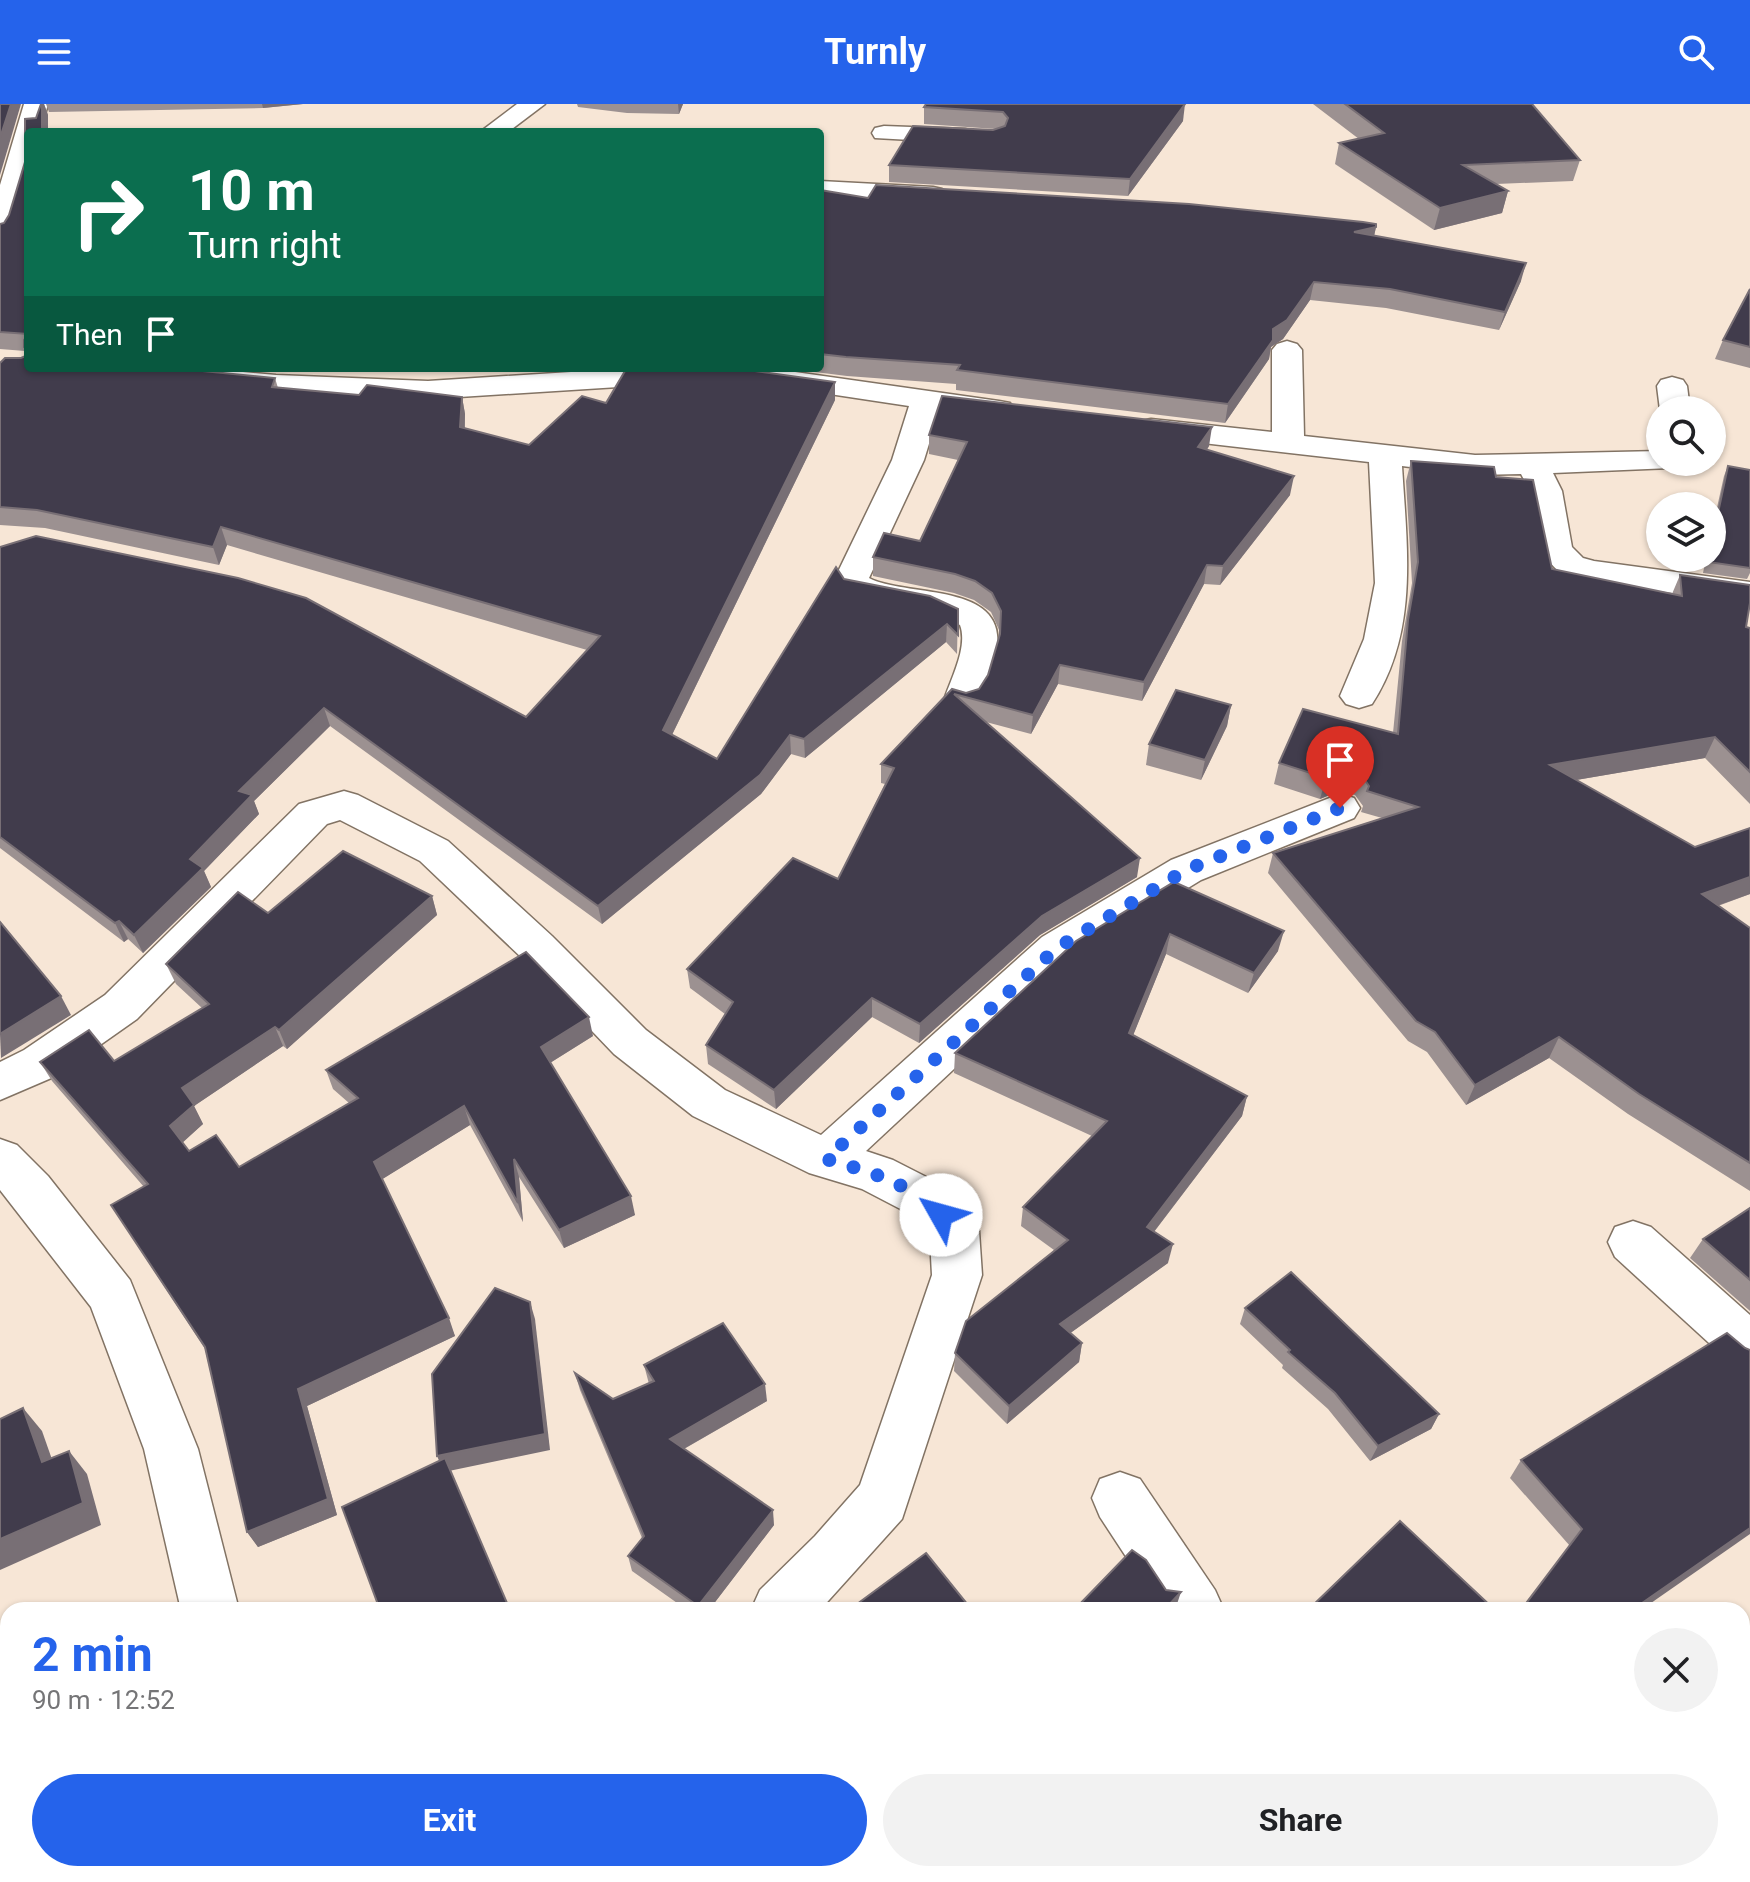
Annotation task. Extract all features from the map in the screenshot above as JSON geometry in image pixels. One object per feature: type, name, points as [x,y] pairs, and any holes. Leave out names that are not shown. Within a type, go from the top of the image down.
[{"type":"street","points":[[31,128],[36,104]]},
{"type":"street","points":[[498,128],[533,104]]},
{"type":"street","points":[[875,191],[888,104]]},
{"type":"street","points":[[884,133],[992,137]]},
{"type":"street","points":[[0,231],[24,163]]},
{"type":"street","points":[[824,189],[966,197]]},
{"type":"street","points":[[1287,350],[1288,444]]},
{"type":"street","points":[[146,372],[276,384],[428,390],[632,376],[728,374],[1026,413]]},
{"type":"street","points":[[927,399],[908,460],[852,578],[857,588],[974,615],[980,627],[979,641],[964,697]]},
{"type":"street","points":[[1119,424],[1475,465],[1646,462]]},
{"type":"street","points":[[1359,696],[1382,639],[1392,583],[1385,456]]},
{"type":"street","points":[[1534,466],[1546,491],[1555,550],[1571,565],[1588,571],[1750,593]]},
{"type":"street","points":[[0,1082],[40,1063],[121,1007],[313,814],[344,805],[434,851],[537,947],[630,1042],[709,1103],[826,1159],[876,1174],[927,1200],[954,1231],[957,1275],[882,1500],[835,1555],[788,1602]]},
{"type":"street","points":[[826,1159],[1057,948],[1186,870],[1340,808]]},
{"type":"street","points":[[0,1159],[31,1190],[112,1296],[171,1449],[208,1602]]},
{"type":"street","points":[[1633,1242],[1750,1348]]},
{"type":"street","points":[[1120,1498],[1190,1602]]},
{"type":"building","points":[[0,104],[11,104],[0,138]]},
{"type":"building","points":[[42,104],[42,128],[25,128],[25,119],[36,118]]},
{"type":"building","points":[[926,104],[1185,104],[1130,179],[889,165],[913,126],[993,130],[1005,126],[1008,118],[1003,112],[924,107]]},
{"type":"building","points":[[1345,104],[1532,104],[1580,160],[1463,165],[1508,191],[1440,208],[1339,143],[1384,133]]},
{"type":"building","points":[[24,165],[24,334],[0,332],[0,224],[9,215]]},
{"type":"building","points":[[876,185],[1189,204],[1376,224],[1376,227],[1354,232],[1526,263],[1505,312],[1390,289],[1314,282],[1287,320],[1273,329],[1273,340],[1228,404],[957,370],[960,365],[824,354],[824,191],[868,198]]},
{"type":"building","points":[[1750,289],[1750,347],[1723,340]]},
{"type":"building","points":[[24,357],[24,372],[213,372],[275,378],[272,387],[359,395],[367,385],[462,397],[460,427],[529,445],[582,396],[606,403],[624,372],[762,372],[835,382],[663,730],[717,759],[836,567],[844,579],[930,596],[958,609],[958,635],[947,624],[804,739],[790,735],[760,775],[598,906],[324,708],[239,791],[252,795],[190,859],[203,868],[134,935],[119,921],[115,923],[0,837],[0,547],[36,536],[238,578],[306,598],[526,717],[600,636],[221,527],[213,547],[37,510],[0,507],[0,363],[5,358]]},
{"type":"building","points":[[942,396],[1212,427],[1198,447],[1294,476],[1223,566],[1207,565],[1144,682],[1060,665],[1033,715],[954,694],[1140,858],[1042,916],[920,1024],[872,998],[774,1090],[706,1045],[733,1002],[687,969],[793,858],[838,879],[894,768],[881,764],[952,689],[966,693],[979,689],[988,675],[1000,634],[1001,611],[992,593],[975,581],[955,574],[873,557],[884,533],[920,541],[967,442],[929,435]]},
{"type":"building","points":[[1411,461],[1494,467],[1496,477],[1533,480],[1552,569],[1682,596],[1680,575],[1750,585],[1746,627],[1750,628],[1750,772],[1715,737],[1550,765],[1695,847],[1750,828],[1750,877],[1702,894],[1750,928],[1750,1163],[1639,1094],[1559,1037],[1475,1085],[1435,1032],[1416,1021],[1273,853],[1418,807],[1367,791],[1369,786],[1361,774],[1345,770],[1326,778],[1279,763],[1303,709],[1398,734],[1408,620],[1418,562]]},
{"type":"building","points":[[1728,466],[1750,470],[1750,568],[1726,565],[1726,492],[1722,492]]},
{"type":"building","points":[[1176,690],[1231,705],[1205,760],[1149,744]]},
{"type":"building","points":[[343,851],[432,896],[279,1030],[275,1027],[182,1088],[194,1105],[170,1126],[189,1151],[216,1135],[239,1167],[358,1098],[326,1070],[526,952],[589,1017],[541,1047],[631,1196],[559,1230],[514,1159],[518,1203],[464,1106],[374,1162],[449,1318],[298,1389],[328,1499],[247,1532],[205,1347],[111,1205],[148,1184],[40,1062],[89,1030],[114,1061],[209,1004],[166,964],[238,892],[268,913]]},
{"type":"building","points":[[1174,882],[1284,931],[1254,973],[1170,934],[1129,1033],[1247,1096],[1147,1227],[1173,1244],[1060,1324],[1082,1343],[1009,1406],[955,1353],[966,1321],[1068,1240],[1023,1207],[1107,1121],[955,1053],[1076,941]]},
{"type":"building","points":[[0,922],[61,996],[0,1034]]},
{"type":"building","points":[[1750,1208],[1750,1280],[1703,1239]]},
{"type":"building","points":[[1291,1272],[1439,1414],[1378,1446],[1335,1393],[1288,1352],[1290,1350],[1245,1308]]},
{"type":"building","points":[[495,1288],[530,1302],[545,1434],[437,1456],[432,1374]]},
{"type":"building","points":[[723,1323],[765,1384],[670,1439],[773,1510],[701,1602],[692,1602],[628,1556],[644,1536],[575,1373],[613,1399],[654,1381],[644,1365]]},
{"type":"building","points":[[1727,1333],[1750,1350],[1750,1528],[1644,1602],[1527,1602],[1582,1529],[1521,1460]]},
{"type":"building","points":[[23,1408],[42,1462],[69,1451],[83,1503],[0,1539],[0,1419]]},
{"type":"building","points":[[445,1458],[507,1602],[377,1602],[342,1507]]},
{"type":"building","points":[[1400,1521],[1486,1602],[1316,1602]]},
{"type":"building","points":[[1132,1550],[1146,1560],[1166,1590],[1181,1592],[1172,1602],[1082,1602]]},
{"type":"building","points":[[926,1553],[966,1602],[860,1602]]},
{"type":"route","points":[[941,1215],[927,1200],[876,1174],[826,1159],[1057,948],[1186,870],[1340,808]]}]
